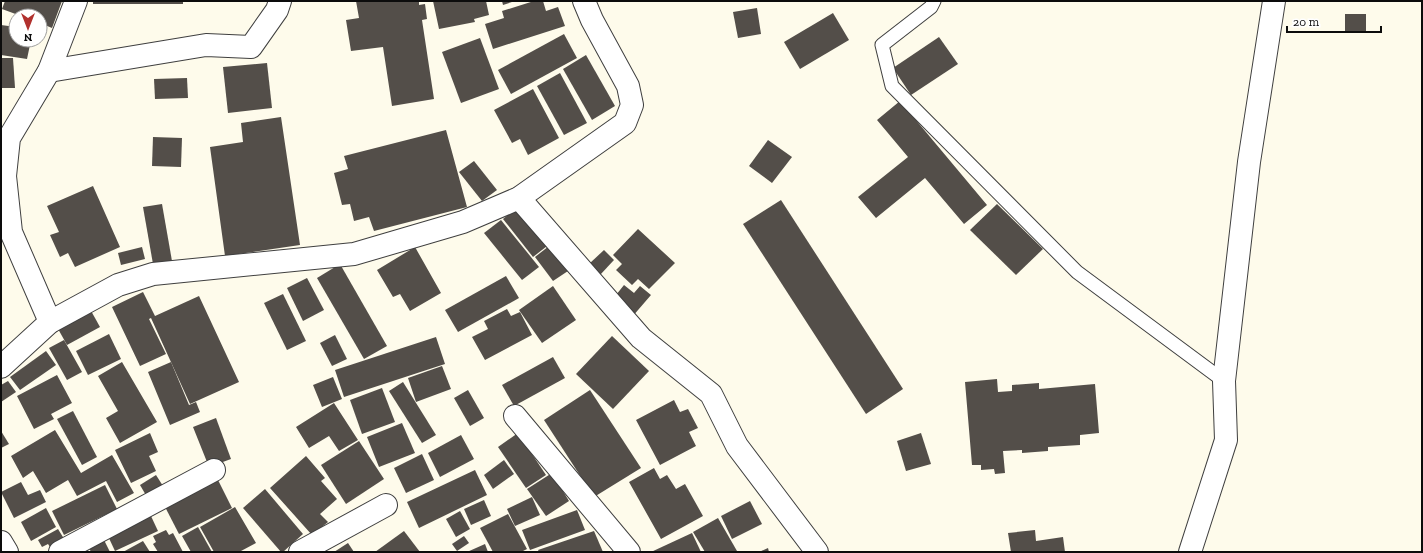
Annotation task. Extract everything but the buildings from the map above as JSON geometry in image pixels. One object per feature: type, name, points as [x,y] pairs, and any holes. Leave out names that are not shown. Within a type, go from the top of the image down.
[{"type":"street","points":[[50,322],[11,232],[5,176],[9,138],[49,70],[76,1]]},
{"type":"street","points":[[49,70],[206,45],[251,47],[277,10],[280,1]]},
{"type":"street","points":[[1,367],[50,322],[118,285],[153,274],[354,254],[463,222],[519,198],[625,122],[632,105],[628,86],[592,20],[584,1]]},
{"type":"street","points":[[1190,552],[1226,440],[1224,382],[1249,162],[1274,1]]},
{"type":"street","points":[[519,198],[641,338],[711,394],[737,446],[817,552]]},
{"type":"street","points":[[515,416],[629,552]]},
{"type":"street","points":[[60,552],[214,470]]},
{"type":"street","points":[[300,552],[386,505]]},
{"type":"street","points":[[1,542],[7,552]]},
{"type":"lane","points":[[934,1],[930,7],[882,45],[892,86],[1077,272],[1224,382]]}]
